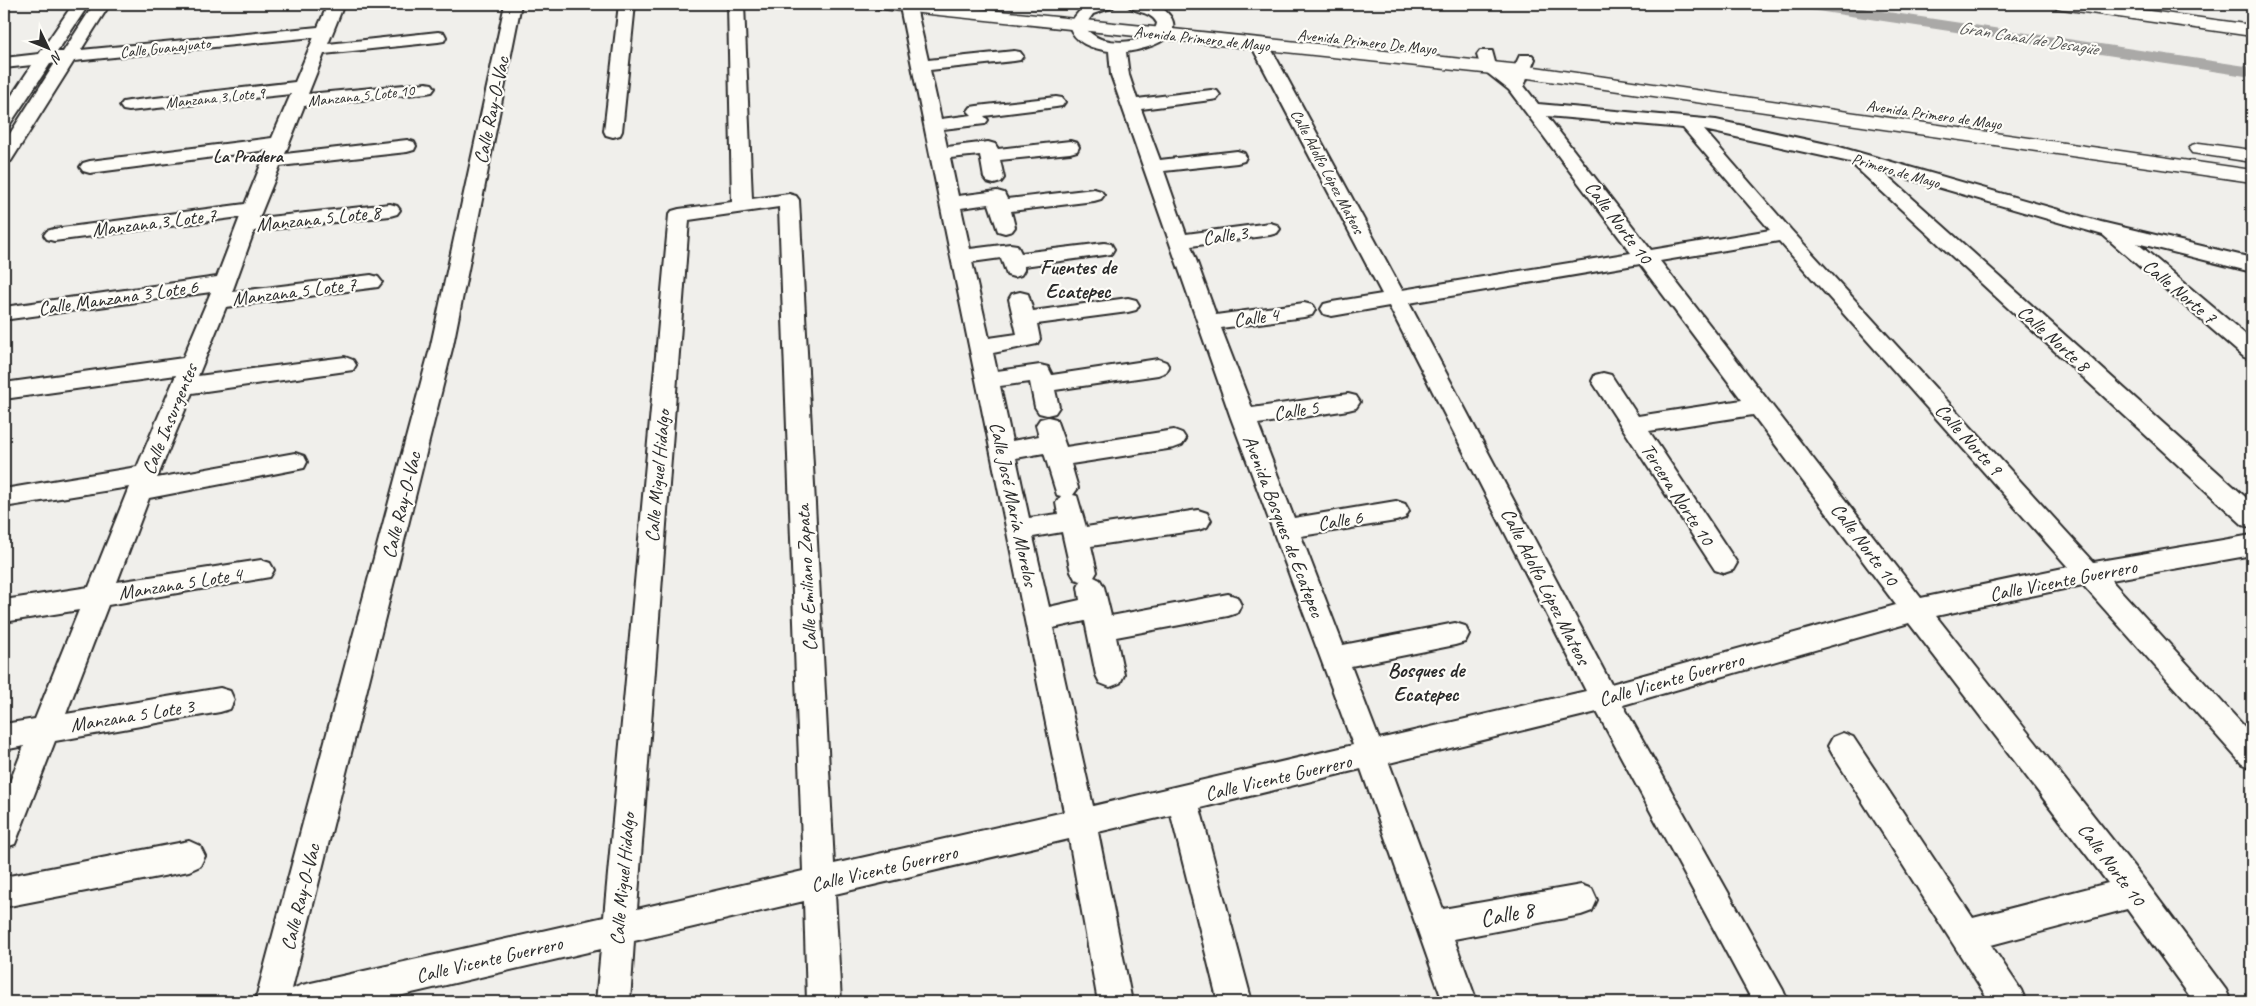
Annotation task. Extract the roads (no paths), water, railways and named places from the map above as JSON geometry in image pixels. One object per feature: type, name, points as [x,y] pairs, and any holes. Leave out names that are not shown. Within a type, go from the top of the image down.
[{"type":"highway","points":[[882,4],[1082,18]]},
{"type":"highway","name":"Avenida Primero De Mayo","points":[[1029,4],[1082,18],[1488,61],[1521,72],[1618,79]]},
{"type":"highway","points":[[2062,4],[2252,31]]},
{"type":"highway","points":[[2126,4],[2252,22]]},
{"type":"highway","name":"Avenida Primero de Mayo","points":[[1162,26],[1259,44],[1488,61]]},
{"type":"highway","name":"Avenida Primero de Mayo","points":[[1618,79],[2252,156]]},
{"type":"highway","name":"Avenida Primero de Mayo","points":[[1618,79],[2252,176]]},
{"type":"street","points":[[4,120],[81,4]]},
{"type":"street","points":[[4,157],[102,4]]},
{"type":"street","name":"Calle Insurgentes","points":[[4,834],[143,482],[336,4]]},
{"type":"street","name":"Calle Ray-O-Vac","points":[[272,1002],[442,345],[513,4]]},
{"type":"street","points":[[613,131],[627,4]]},
{"type":"street","points":[[736,4],[742,207]]},
{"type":"street","points":[[1107,4],[1082,18],[1082,35],[1096,43],[1117,47],[1143,44],[1162,26],[1151,8],[1135,4]]},
{"type":"street","name":"Calle José María Morelos","points":[[908,6],[1081,822],[1115,1002]]},
{"type":"street","name":"Calle Guanajuato","points":[[4,64],[68,57],[321,40],[438,37]]},
{"type":"street","name":"Calle Adolfo López Mateos","points":[[1259,44],[1396,299],[1581,655],[1771,1002]]},
{"type":"street","name":"Avenida Bosques de Ecatepec","points":[[1117,47],[1120,75],[1154,166],[1208,323],[1371,755],[1460,1002]]},
{"type":"street","points":[[921,66],[1014,56]]},
{"type":"street","name":"Calle Norte 10","points":[[1488,61],[1521,72],[1533,109],[1915,610],[2134,892],[2214,1002]]},
{"type":"street","name":"Manzana 5 Lote 10","points":[[299,94],[426,88]]},
{"type":"street","name":"Manzana 3 Lote 9","points":[[128,106],[299,94]]},
{"type":"street","points":[[1130,105],[1211,95]]},
{"type":"street","points":[[934,125],[978,114],[1056,102]]},
{"type":"street","name":"Primero de Mayo","points":[[1533,109],[1716,126],[1856,158],[2108,230],[2252,265]]},
{"type":"street","name":"Calle Norte 9","points":[[1688,123],[1784,234],[2252,755]]},
{"type":"street","points":[[90,166],[276,152],[407,146]]},
{"type":"street","points":[[989,156],[1070,147]]},
{"type":"street","points":[[940,154],[988,148],[994,178]]},
{"type":"street","points":[[1154,166],[1237,157]]},
{"type":"street","name":"Calle Norte 8","points":[[1856,158],[2252,518]]},
{"type":"street","points":[[1000,206],[1094,195]]},
{"type":"street","points":[[950,203],[997,197],[1004,227]]},
{"type":"street","name":"Calle Emiliano Zapata","points":[[742,207],[789,200],[824,1002]]},
{"type":"street","name":"Calle Miguel Hidalgo","points":[[613,1002],[679,215],[742,207]]},
{"type":"street","name":"Manzana 5 Lote 8","points":[[250,218],[390,210]]},
{"type":"street","name":"Manzana 3 Lote 7","points":[[54,235],[250,218]]},
{"type":"street","name":"Calle 3","points":[[1179,241],[1270,229]]},
{"type":"street","name":"Calle Norte 7","points":[[2108,230],[2252,352]]},
{"type":"street","points":[[1332,309],[1784,234]]},
{"type":"street","points":[[961,257],[1010,250],[1014,269],[1104,249]]},
{"type":"street","name":"Manzana 5 Lote 7","points":[[221,292],[371,282]]},
{"type":"street","name":"Calle Manzana 3 Lote 6","points":[[10,312],[221,292]]},
{"type":"street","points":[[980,347],[1029,339],[1022,309],[1128,305]]},
{"type":"street","name":"Calle 4","points":[[1208,323],[1304,310]]},
{"type":"street","points":[[4,392],[186,376],[345,365]]},
{"type":"street","points":[[1042,384],[1158,367]]},
{"type":"street","points":[[987,380],[1040,373],[1051,433],[1110,675]]},
{"type":"street","name":"Tercera Norte 10","points":[[1603,381],[1724,563]]},
{"type":"street","name":"Calle 5","points":[[1243,418],[1348,402]]},
{"type":"street","name":"Tercera Norte 10","points":[[1632,425],[1760,406]]},
{"type":"street","points":[[1002,451],[1051,433],[1174,439]]},
{"type":"street","points":[[4,498],[295,462]]},
{"type":"street","name":"Calle 6","points":[[1285,528],[1396,511]]},
{"type":"street","points":[[1019,530],[1071,513],[1198,520]]},
{"type":"street","name":"Calle Vicente Guerrero","points":[[302,1002],[1371,755],[1606,698],[1915,610],[2090,573],[2252,545]]},
{"type":"street","name":"Manzana 5 Lote 4","points":[[4,611],[261,570]]},
{"type":"street","points":[[1038,620],[1092,599],[1228,605]]},
{"type":"street","points":[[1334,658],[1456,634]]},
{"type":"street","name":"Manzana 5 Lote 3","points":[[4,737],[220,700]]},
{"type":"street","points":[[1843,746],[2009,1002]]},
{"type":"street","points":[[1182,799],[1235,1002]]},
{"type":"street","points":[[4,892],[189,856]]},
{"type":"street","points":[[1966,936],[2134,892]]},
{"type":"street","name":"Calle 8","points":[[1433,927],[1581,900]]},
{"type":"waterway","name":"Gran Canal de Desagüe","points":[[1804,4],[2252,72]]},
{"type":"district","name":"La Pradera","points":[[248,156]]},
{"type":"district","name":"Fuentes de Ecatepec","points":[[1078,279]]},
{"type":"district","name":"Bosques de Ecatepec","points":[[1426,682]]}]
